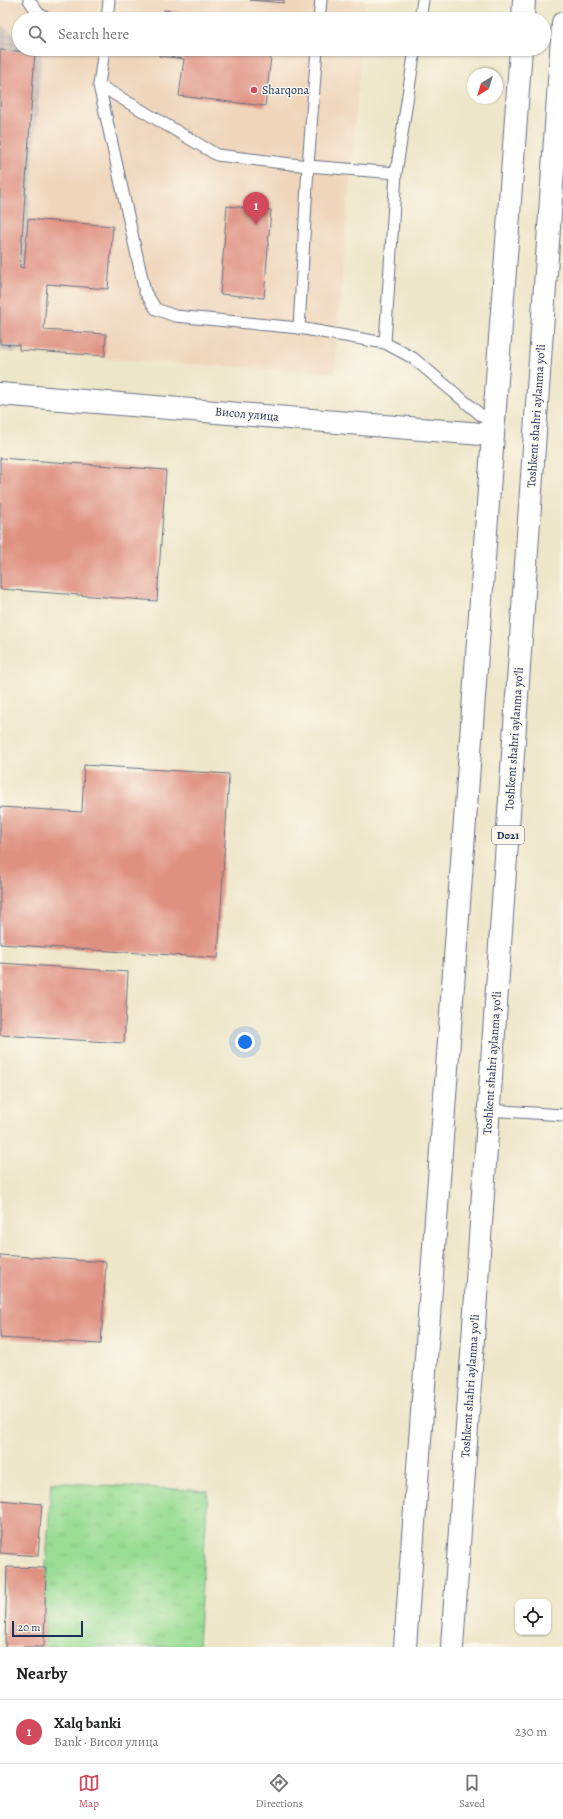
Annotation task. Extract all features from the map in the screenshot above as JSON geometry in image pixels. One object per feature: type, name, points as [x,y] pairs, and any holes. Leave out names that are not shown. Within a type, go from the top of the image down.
[{"type":"main road","points":[[523,12],[524,0]]},
{"type":"main road","name":"Toshkent shahri aylanma yoʻli","points":[[452,1647],[563,23]]},
{"type":"main road","points":[[405,1647],[521,56]]},
{"type":"main road","name":"Висол улица","points":[[0,394],[494,431]]},
{"type":"lane","points":[[29,0],[37,12]]},
{"type":"lane","points":[[108,12],[109,0]]},
{"type":"lane","points":[[320,12],[321,0]]},
{"type":"lane","points":[[421,12],[423,0]]},
{"type":"lane","points":[[100,56],[99,85],[144,292],[156,309],[175,316],[299,328],[385,343],[413,358],[494,431]]},
{"type":"lane","points":[[299,328],[308,166],[316,56]]},
{"type":"lane","points":[[385,343],[396,173],[414,56]]},
{"type":"lane","points":[[99,85],[217,155],[308,166],[396,173]]},
{"type":"lane","points":[[489,1110],[563,1115]]},
{"type":"shaded area","points":[[0,0],[365,0],[364,12],[12,12],[12,33],[0,25]]},
{"type":"shaded area","points":[[0,25],[12,33],[12,56],[42,56],[18,353],[0,351]]},
{"type":"shaded area","points":[[42,56],[360,56],[334,373],[18,353]]},
{"type":"green space","points":[[51,1482],[208,1491],[198,1647],[45,1647],[46,1568]]},
{"type":"building","points":[[250,0],[284,0],[284,3]]},
{"type":"building","points":[[164,10],[179,12],[164,12]]},
{"type":"building","points":[[0,50],[12,51],[12,56],[35,56],[20,267],[24,268],[28,219],[113,226],[108,289],[47,284],[44,330],[106,334],[105,356],[19,350],[19,345],[0,344]]},
{"type":"building","points":[[159,56],[271,56],[265,106],[179,96],[184,59]]},
{"type":"building","points":[[227,206],[271,210],[264,298],[220,294]]},
{"type":"building","points":[[0,458],[166,470],[157,601],[0,589]]},
{"type":"building","points":[[84,765],[229,774],[218,958],[0,944],[0,807],[82,812]]},
{"type":"building","points":[[0,963],[128,972],[124,1043],[0,1035]]},
{"type":"building","points":[[0,1255],[106,1262],[101,1344],[0,1338]]},
{"type":"building","points":[[0,1500],[42,1504],[38,1556],[0,1553]]},
{"type":"building","points":[[7,1567],[46,1568],[44,1647],[5,1647]]},
{"type":"place","name":"Sharqona","points":[[254,90]]},
{"type":"place","name":"Xalq banki","points":[[256,225]]}]
